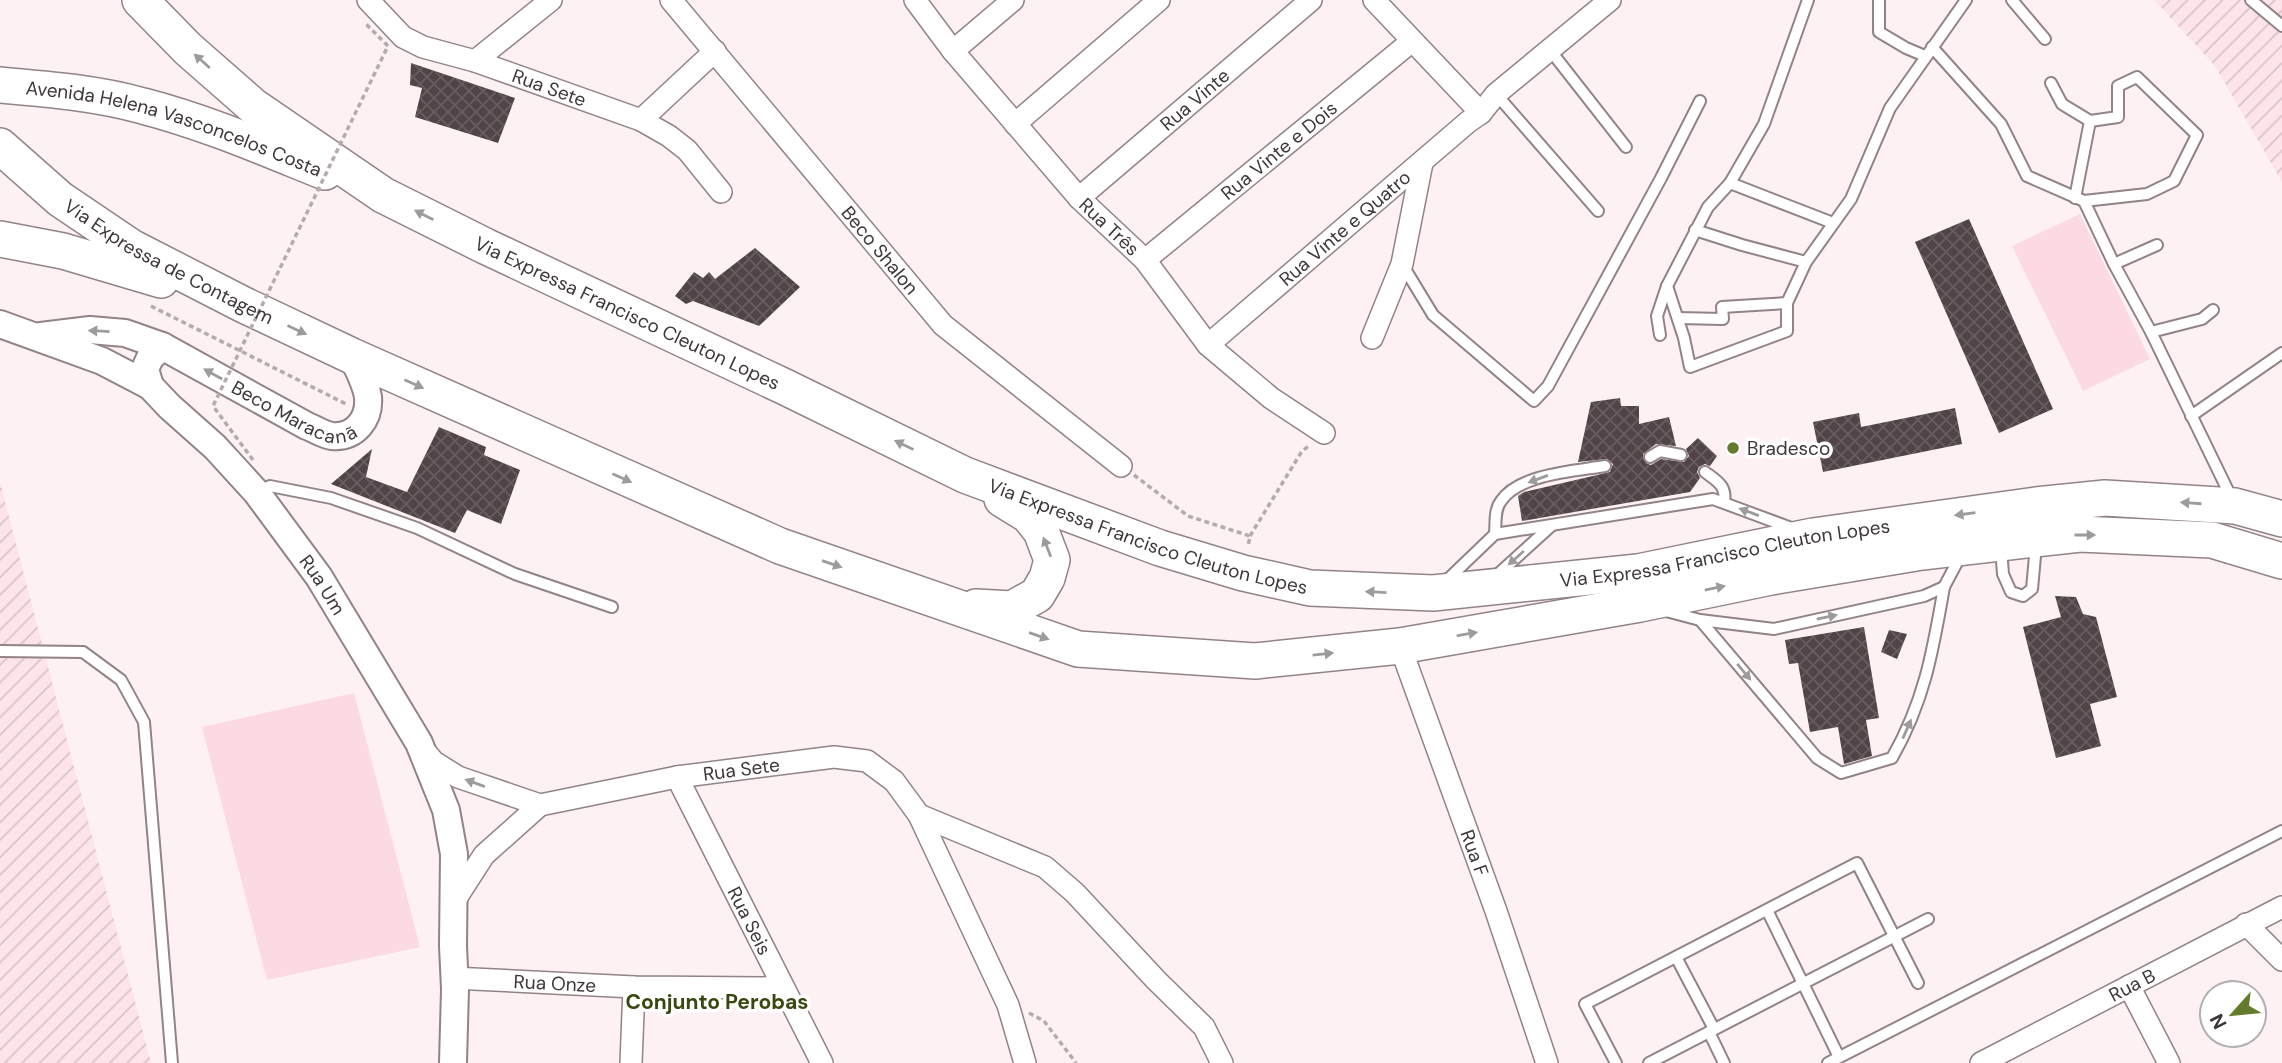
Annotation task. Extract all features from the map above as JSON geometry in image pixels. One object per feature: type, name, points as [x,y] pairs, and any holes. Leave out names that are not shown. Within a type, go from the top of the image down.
[{"type":"highway","name":"Via Expressa Francisco Cleuton Lopes","points":[[141,0],[188,49],[253,106],[383,195],[965,475],[1160,548],[1243,573],[1310,588],[1433,593],[1481,589],[1639,572],[1813,536],[2105,498],[2235,506],[2282,519]]},
{"type":"highway","name":"Avenida Helena Vasconcelos Costa","points":[[0,85],[79,94],[142,105],[244,140],[383,195]]},
{"type":"highway","name":"Via Expressa de Contagem","points":[[0,146],[60,199],[131,247],[352,356]]},
{"type":"highway","points":[[0,239],[64,251],[242,304]]},
{"type":"highway","points":[[0,253],[64,251]]},
{"type":"highway","name":"Via Expressa Francisco Cleuton Lopes","points":[[352,356],[780,546],[1078,649],[1255,662],[1400,646],[1640,604],[1771,577],[1983,543],[2080,534],[2212,540],[2282,561]]},
{"type":"highway","points":[[951,606],[1012,610],[1037,595],[1052,560],[1041,531],[1028,515],[965,475]]},
{"type":"street","points":[[475,61],[551,0]]},
{"type":"street","name":"Beco Shalon","points":[[671,0],[943,325],[1121,466]]},
{"type":"street","name":"Rua Três","points":[[915,0],[953,51],[1079,198],[1145,260],[1208,345],[1271,398],[1324,433]]},
{"type":"street","points":[[953,51],[1013,0]]},
{"type":"street","points":[[1015,124],[1159,0]]},
{"type":"street","name":"Rua Vinte","points":[[1079,198],[1311,0]]},
{"type":"street","points":[[1374,0],[1481,113]]},
{"type":"street","name":"Rua Vinte e Quatro","points":[[1208,345],[1481,113],[1496,94],[1610,0]]},
{"type":"street","name":"Rua Sete","points":[[374,8],[403,37],[423,47],[475,61],[641,120],[687,150],[721,192]]},
{"type":"street","name":"Rua Vinte e Dois","points":[[1145,260],[1412,41]]},
{"type":"street","points":[[641,120],[715,51]]},
{"type":"street","points":[[1372,338],[1402,264],[1422,163]]},
{"type":"street","name":"Rua Um","points":[[0,324],[102,361],[150,386],[215,447],[257,493],[319,577],[419,743],[446,810],[454,854],[453,978],[456,989],[453,1063]]},
{"type":"street","name":"Beco Maracanã","points":[[34,337],[90,330],[125,333],[162,346],[307,426],[331,436],[345,435],[358,428],[367,414],[366,388],[352,356]]},
{"type":"street","points":[[150,386],[145,369],[150,358],[162,346]]},
{"type":"street","name":"Rua F","points":[[1400,646],[1496,911],[1547,1063]]},
{"type":"street","points":[[419,743],[435,762],[458,777],[540,805],[484,855],[453,902]]},
{"type":"street","name":"Rua Sete","points":[[540,805],[677,777],[834,757],[867,761],[888,776],[907,796],[919,815],[1008,1005],[1025,1063]]},
{"type":"street","name":"Rua Seis","points":[[677,777],[822,1063]]},
{"type":"street","points":[[919,815],[1045,867],[1075,893],[1204,1027],[1222,1063]]},
{"type":"street","name":"Rua B","points":[[1981,1063],[2282,906]]},
{"type":"street","points":[[2246,924],[2282,960]]},
{"type":"street","name":"Rua Um","points":[[443,1063],[445,988],[453,978]]},
{"type":"street","name":"Rua Onze","points":[[453,978],[634,987],[782,988]]},
{"type":"street","points":[[2129,986],[2169,1063]]},
{"type":"street","points":[[631,1063],[634,987]]},
{"type":"lane","points":[[1660,335],[1657,316],[1667,286],[1708,207],[1730,183],[1764,124],[1808,0]]},
{"type":"lane","points":[[1879,0],[1880,32],[1906,48],[1929,51],[2001,124],[2026,176],[2080,200],[2147,194],[2174,181],[2197,135],[2137,77],[2118,86],[2118,117],[2090,121],[2062,104],[2051,83]]},
{"type":"lane","points":[[1667,286],[1690,367],[1787,331],[1787,303],[1806,262],[1851,200],[1889,108],[1966,0]]},
{"type":"lane","points":[[2012,0],[2045,39]]},
{"type":"lane","points":[[2251,0],[2282,26]]},
{"type":"lane","points":[[1550,50],[1626,146]]},
{"type":"lane","points":[[1496,94],[1598,211]]},
{"type":"lane","points":[[1402,264],[1433,314],[1534,401],[1548,386],[1700,101]]},
{"type":"lane","points":[[2090,121],[2080,200],[2151,332],[2235,506]]},
{"type":"lane","points":[[1730,183],[1833,223]]},
{"type":"lane","points":[[1695,230],[1806,262]]},
{"type":"lane","points":[[2114,264],[2157,245]]},
{"type":"lane","points":[[1678,318],[1723,319],[1722,307],[1787,303]]},
{"type":"lane","points":[[2151,332],[2202,319],[2213,310]]},
{"type":"lane","points":[[2192,416],[2282,353]]},
{"type":"lane","points":[[1650,457],[1660,452],[1681,455]]},
{"type":"lane","points":[[1495,534],[1497,510],[1502,499],[1520,486],[1544,476],[1605,466]]},
{"type":"lane","points":[[1705,472],[1722,485],[1726,492],[1724,502]]},
{"type":"lane","points":[[257,493],[270,486],[331,498],[417,528],[515,574],[612,607]]},
{"type":"lane","points":[[1433,593],[1495,534],[1713,499],[1813,536]]},
{"type":"lane","points":[[1481,589],[1551,526]]},
{"type":"lane","points":[[1640,604],[1700,620],[1774,629],[1924,596],[1944,587],[1983,543],[2003,573],[2011,592],[2023,596],[2032,589],[2036,538]]},
{"type":"lane","points":[[1700,620],[1816,758],[1841,773],[1892,758],[1907,731],[1929,670],[1944,587]]},
{"type":"lane","points":[[0,651],[83,652],[121,680],[144,722],[172,1063]]},
{"type":"lane","points":[[1828,1063],[2282,831]]},
{"type":"lane","points":[[1616,1063],[1585,1004],[1857,863],[1918,984]]},
{"type":"lane","points":[[1767,910],[1839,1057]]},
{"type":"lane","points":[[1649,1063],[1928,919]]},
{"type":"lane","points":[[1676,957],[1712,1031],[1724,1063]]},
{"type":"path","points":[[253,460],[213,406],[388,46],[374,8]]},
{"type":"path","points":[[145,303],[367,414]]},
{"type":"path","points":[[1243,573],[1250,536],[1302,451],[1324,433]]},
{"type":"path","points":[[1121,466],[1188,516],[1250,536]]},
{"type":"path","points":[[1008,1005],[1027,1011],[1044,1021],[1076,1063]]},
{"type":"shaded area","points":[[2154,0],[2282,0],[2282,182],[2215,66]]},
{"type":"shaded area","points":[[2080,214],[2150,359],[2083,391],[2012,246]]},
{"type":"shaded area","points":[[0,482],[151,1063],[0,1063]]},
{"type":"shaded area","points":[[354,693],[420,947],[267,980],[202,727]]},
{"type":"building","points":[[411,63],[515,98],[498,143],[415,117],[422,88],[410,85]]},
{"type":"building","points":[[1969,219],[2053,409],[1999,433],[1915,242]]},
{"type":"building","points":[[755,248],[800,287],[759,326],[693,301],[686,304],[675,296],[694,272],[703,278],[709,272],[715,279]]},
{"type":"building","points":[[1620,398],[1621,406],[1639,406],[1639,424],[1669,417],[1676,446],[1656,444],[1643,454],[1646,463],[1651,465],[1661,459],[1684,462],[1689,456],[1686,449],[1698,438],[1717,456],[1710,466],[1705,464],[1699,467],[1697,472],[1700,478],[1690,492],[1522,521],[1518,496],[1524,492],[1610,472],[1613,464],[1607,459],[1578,462],[1591,402]]},
{"type":"building","points":[[1955,408],[1962,444],[1823,472],[1813,422],[1859,413],[1861,427]]},
{"type":"building","points":[[439,427],[486,447],[484,455],[520,470],[501,524],[467,510],[455,533],[331,484],[372,449],[366,477],[407,492]]},
{"type":"building","points":[[2055,596],[2076,597],[2083,614],[2096,617],[2117,697],[2090,704],[2101,746],[2056,758],[2023,627],[2061,617]]},
{"type":"building","points":[[1864,627],[1879,718],[1866,720],[1872,756],[1844,764],[1838,727],[1810,732],[1798,663],[1789,664],[1785,640]]},
{"type":"building","points":[[1889,630],[1907,634],[1897,659],[1881,652]]},
{"type":"place","name":"Bradesco","points":[[1733,448]]},
{"type":"district","name":"Conjunto Perobas","points":[[717,1002]]}]
